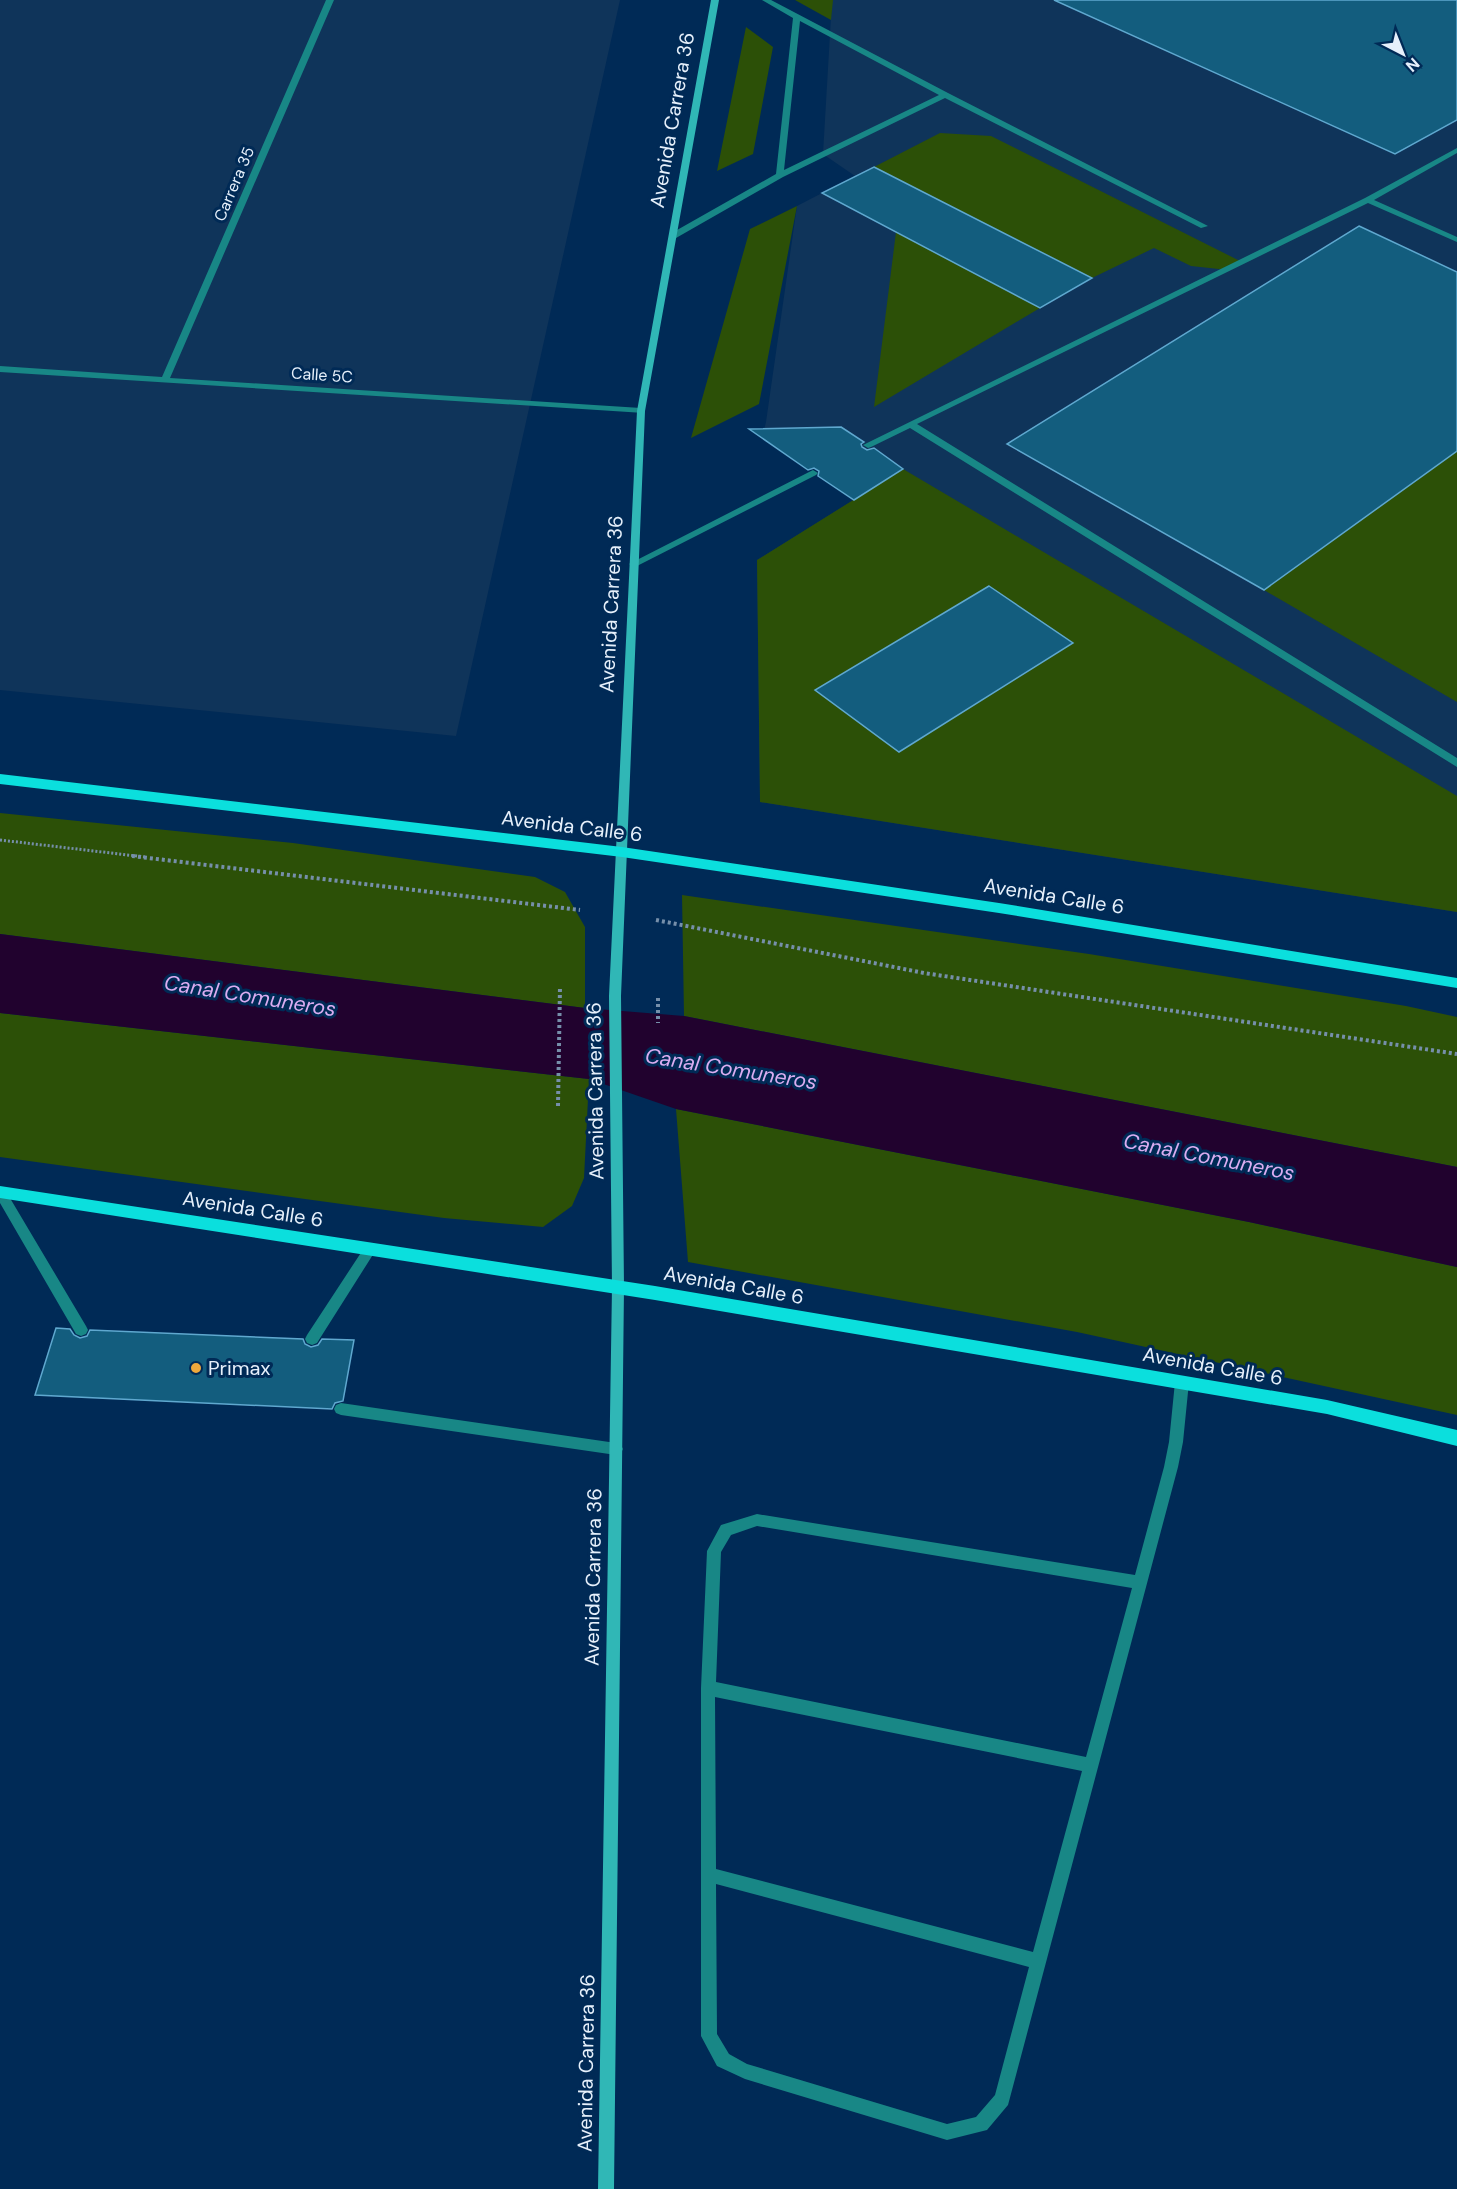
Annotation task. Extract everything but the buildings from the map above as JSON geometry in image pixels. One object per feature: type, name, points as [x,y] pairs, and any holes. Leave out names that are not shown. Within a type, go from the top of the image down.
[{"type":"main road","name":"Avenida Carrera 36","points":[[606,2189],[618,1287],[615,996],[641,411],[715,0]]},
{"type":"main road","name":"Avenida Calle 6","points":[[0,779],[622,852],[999,908],[1457,983]]},
{"type":"main road","name":"Avenida Calle 6","points":[[0,1192],[618,1287],[1182,1382],[1327,1407],[1457,1438]]},
{"type":"street","name":"Carrera 35","points":[[165,380],[330,0]]},
{"type":"street","points":[[766,0],[945,95],[1204,226]]},
{"type":"street","points":[[780,175],[797,16]]},
{"type":"street","points":[[673,236],[780,175],[945,95]]},
{"type":"street","points":[[868,445],[1368,200],[1457,150]]},
{"type":"street","points":[[1368,200],[1457,240]]},
{"type":"street","name":"Calle 5C","points":[[0,369],[641,411]]},
{"type":"street","points":[[910,424],[1457,763]]},
{"type":"street","points":[[634,564],[813,473]]},
{"type":"street","points":[[0,1192],[81,1330]]},
{"type":"street","points":[[312,1339],[370,1249]]},
{"type":"street","points":[[1138,1582],[757,1520],[726,1530],[714,1551],[708,1688],[709,2036],[723,2060],[745,2071],[947,2132],[981,2124],[1002,2099],[1138,1582],[1171,1467],[1182,1382]]},
{"type":"street","points":[[341,1409],[615,1449]]},
{"type":"street","points":[[708,1688],[1090,1766]]},
{"type":"street","points":[[710,1875],[1038,1961]]},
{"type":"path","points":[[0,840],[660,920],[924,973],[1457,1054]]},
{"type":"path","points":[[558,1106],[560,987]]},
{"type":"shaded area","points":[[0,0],[620,0],[456,736],[0,690]]},
{"type":"shaded area","points":[[832,0],[1457,0],[1457,912],[760,802],[757,560],[860,496],[762,438],[797,206],[855,176],[823,154]]},
{"type":"green space","points":[[795,0],[833,0],[831,20]]},
{"type":"green space","points":[[746,27],[773,47],[753,154],[717,171]]},
{"type":"green space","points":[[940,133],[991,136],[1240,261],[1228,270],[1191,266],[1154,248],[1092,278],[874,167]]},
{"type":"green space","points":[[797,206],[759,404],[691,438],[750,229]]},
{"type":"green space","points":[[896,232],[1040,308],[874,407]]},
{"type":"green space","points":[[1457,451],[1457,702],[1264,590]]},
{"type":"green space","points":[[903,469],[1457,796],[1457,912],[760,802],[757,560]]},
{"type":"green space","points":[[0,813],[293,843],[535,877],[565,892],[585,927],[585,1008],[0,934]]},
{"type":"green space","points":[[682,895],[1089,954],[1406,1006],[1457,1017],[1457,1167],[684,1016]]},
{"type":"green space","points":[[0,1013],[589,1079],[584,1178],[572,1206],[543,1227],[444,1218],[0,1157]]},
{"type":"green space","points":[[676,1109],[1249,1222],[1457,1267],[1457,1415],[1077,1332],[688,1262]]},
{"type":"water","name":"Canal Comuneros","points":[[0,934],[585,1008],[684,1016],[1457,1167],[1457,1267],[1249,1222],[676,1109],[589,1079],[0,1013]]},
{"type":"place","name":"Primax","points":[[196,1368]]}]
